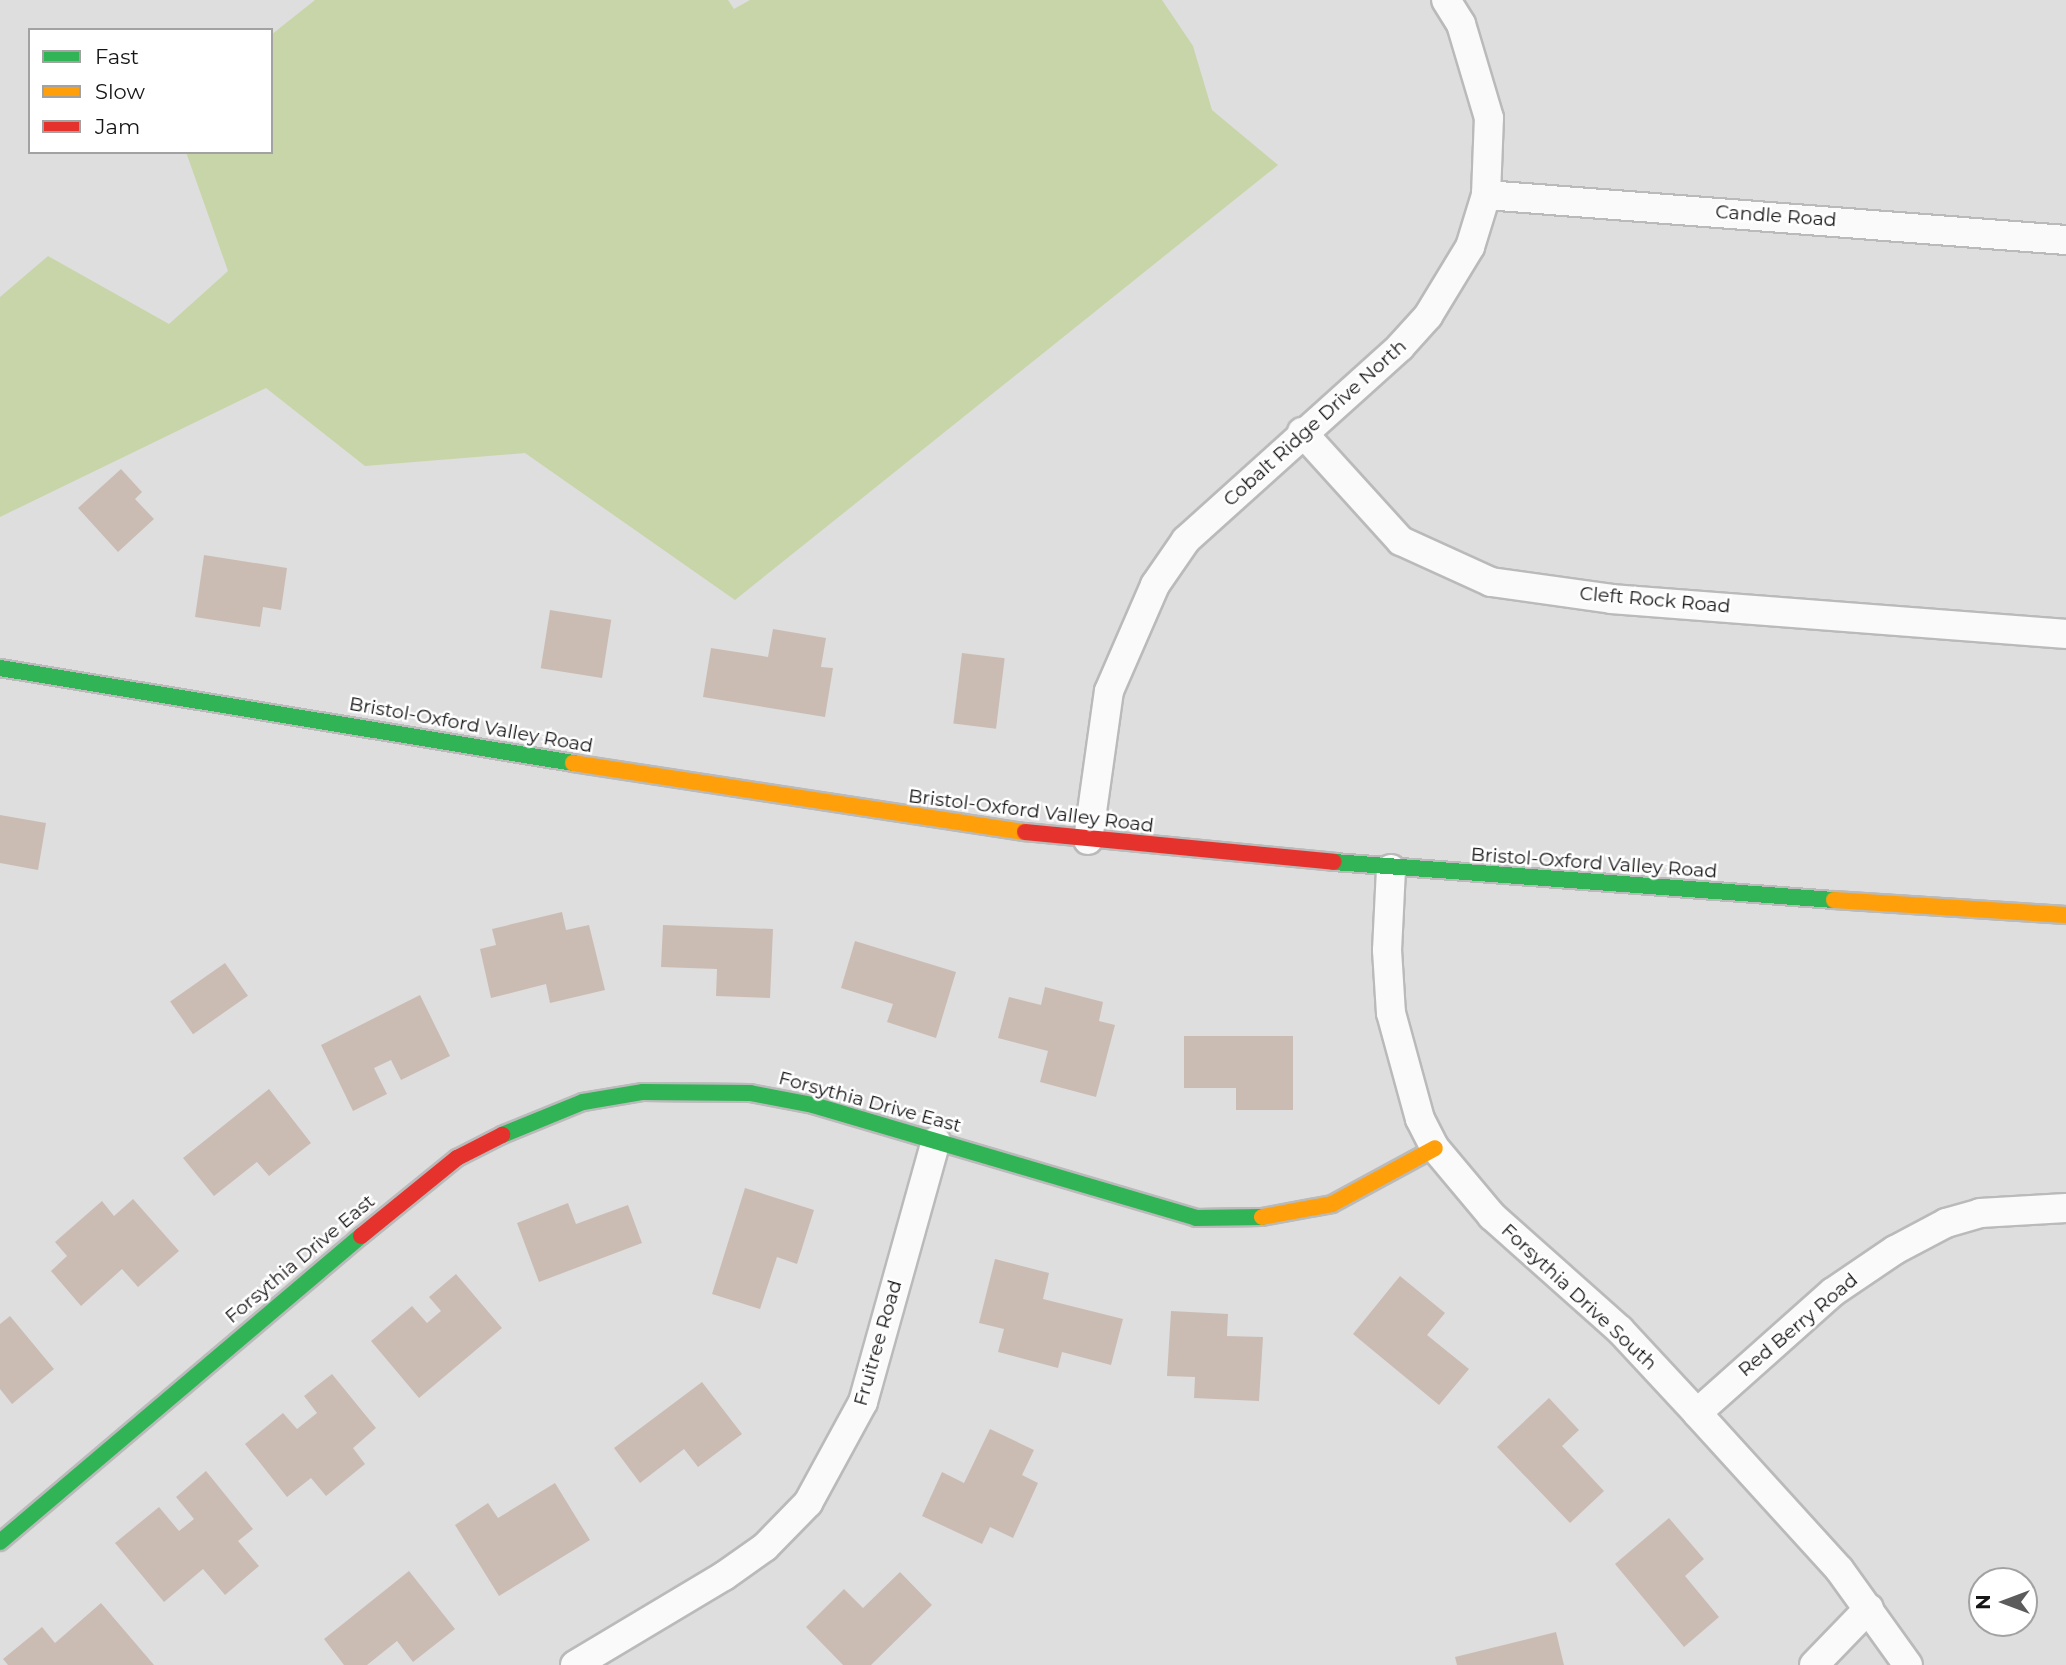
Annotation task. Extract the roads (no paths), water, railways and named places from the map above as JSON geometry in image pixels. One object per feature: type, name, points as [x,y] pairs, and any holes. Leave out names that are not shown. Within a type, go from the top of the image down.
[{"type":"main road","name":"Bristol-Oxford Valley Road","points":[[0,668],[874,813],[1088,840],[1391,869],[2066,915]]},
{"type":"main road","name":"Forsythia Drive East","points":[[0,1542],[410,1194],[457,1158],[529,1121],[583,1102],[694,1089],[813,1105],[1196,1218],[1241,1221],[1332,1204],[1435,1148]]},
{"type":"street","name":"Cobalt Ridge Drive North","points":[[1088,840],[1109,691],[1155,585],[1186,540],[1400,347],[1428,316],[1470,247],[1486,195],[1489,118],[1461,24],[1446,0]]},
{"type":"street","name":"Candle Road","points":[[1486,195],[2066,240]]},
{"type":"street","name":"Cleft Rock Road","points":[[1303,432],[1401,541],[1492,582],[1612,598],[2066,634]]},
{"type":"street","name":"Forsythia Drive South","points":[[1391,869],[1387,950],[1391,1013],[1416,1106],[1435,1148],[1492,1216],[1620,1330],[1697,1413],[1869,1608],[1908,1665]]},
{"type":"street","name":"Fruitree Road","points":[[575,1665],[724,1576],[765,1546],[807,1503],[863,1402],[936,1141]]},
{"type":"street","name":"Red Berry Road","points":[[1697,1413],[1833,1292],[1895,1250],[1946,1223],[1980,1213],[2066,1208]]},
{"type":"street","points":[[1814,1665],[1869,1608]]}]
